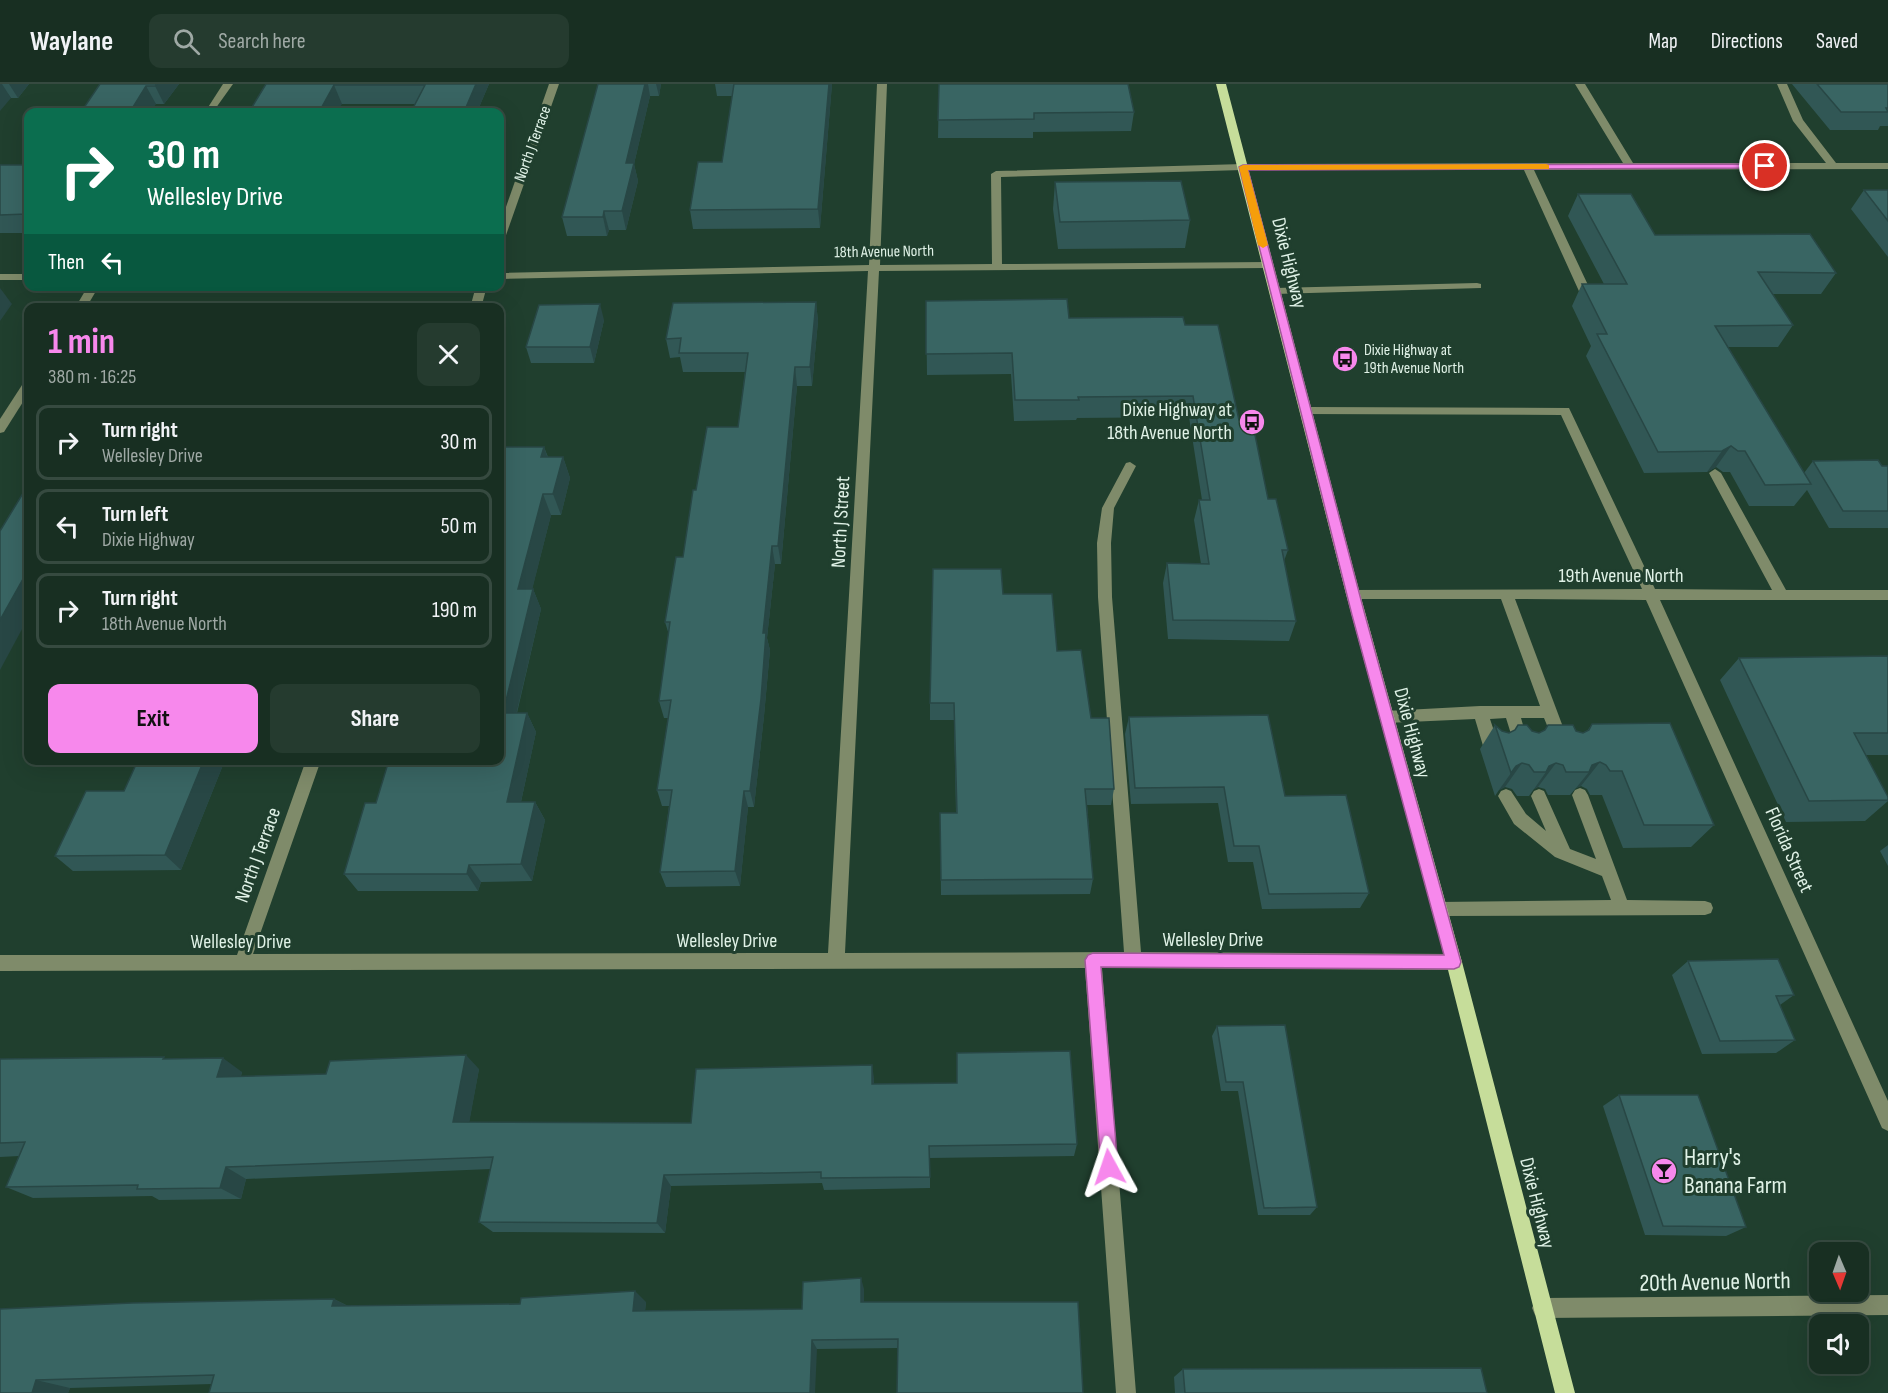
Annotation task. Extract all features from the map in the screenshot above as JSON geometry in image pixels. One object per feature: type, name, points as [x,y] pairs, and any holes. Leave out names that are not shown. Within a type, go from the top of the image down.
[{"type":"main road","name":"Dixie Highway","points":[[1221,84],[1353,594],[1454,962],[1565,1393]]},
{"type":"street","points":[[212,108],[228,84]]},
{"type":"street","name":"North J Terrace","points":[[504,227],[554,84]]},
{"type":"street","name":"North J Street","points":[[836,961],[882,84]]},
{"type":"street","points":[[1580,84],[1630,167]]},
{"type":"street","points":[[1782,84],[1798,121],[1833,166]]},
{"type":"street","points":[[997,267],[996,174],[1243,167],[1887,167]]},
{"type":"street","points":[[1528,167],[1589,300]]},
{"type":"street","name":"18th Avenue North","points":[[504,276],[874,268],[1268,265]]},
{"type":"street","points":[[0,277],[24,277]]},
{"type":"street","points":[[1275,291],[1477,286]]},
{"type":"street","points":[[0,429],[24,391]]},
{"type":"street","name":"Florida Street","points":[[1306,411],[1565,411],[1888,1122]]},
{"type":"street","points":[[1130,466],[1108,508],[1104,543],[1105,597],[1133,960]]},
{"type":"street","points":[[1715,473],[1782,595]]},
{"type":"street","name":"19th Avenue North","points":[[1353,594],[1888,595]]},
{"type":"street","points":[[1508,596],[1563,749]]},
{"type":"street","points":[[1386,717],[1480,712],[1549,712]]},
{"type":"street","points":[[1480,712],[1492,749]]},
{"type":"street","points":[[1512,712],[1521,749]]},
{"type":"street","name":"North J Terrace","points":[[242,963],[312,765]]},
{"type":"street","points":[[1580,795],[1622,907]]},
{"type":"street","points":[[1506,796],[1520,819],[1564,854],[1609,871]]},
{"type":"street","points":[[1539,796],[1564,854]]},
{"type":"street","points":[[1439,909],[1705,908]]},
{"type":"street","points":[[1093,960],[1126,1393]]},
{"type":"street","name":"Wellesley Drive","points":[[0,963],[1093,960],[1454,962]]},
{"type":"street","name":"20th Avenue North","points":[[1542,1308],[1888,1305]]},
{"type":"building","points":[[100,84],[157,84],[146,86],[132,108],[84,108]]},
{"type":"building","points":[[266,84],[476,84],[466,108],[413,108],[425,85],[334,85],[321,108],[251,108]]},
{"type":"building","points":[[598,84],[645,84],[626,163],[634,163],[622,211],[604,211],[603,217],[562,217]]},
{"type":"building","points":[[734,84],[829,84],[818,209],[690,210],[698,162],[722,162]]},
{"type":"building","points":[[939,84],[1128,84],[1134,112],[1034,113],[1034,119],[938,120]]},
{"type":"building","points":[[1817,84],[1888,84],[1888,108],[1886,108],[1888,112],[1841,112]]},
{"type":"building","points":[[0,165],[24,165],[24,214],[0,215]]},
{"type":"building","points":[[1181,181],[1190,220],[1060,222],[1055,182]]},
{"type":"building","points":[[1864,190],[1888,190],[1888,221]]},
{"type":"building","points":[[1578,194],[1631,194],[1655,235],[1810,234],[1836,273],[1758,272],[1793,325],[1715,326],[1811,484],[1765,485],[1745,451],[1738,451],[1731,446],[1722,451],[1658,452],[1597,334],[1607,334],[1582,284],[1627,284]]},
{"type":"building","points":[[1067,299],[1069,318],[1183,317],[1185,325],[1218,325],[1239,420],[1252,420],[1268,499],[1276,499],[1288,550],[1282,550],[1296,621],[1173,620],[1167,563],[1209,564],[1199,500],[1210,500],[1193,396],[1015,400],[1012,353],[926,354],[926,301]]},
{"type":"building","points":[[816,302],[810,367],[795,367],[778,546],[772,546],[763,633],[766,633],[761,699],[750,791],[744,791],[735,871],[660,872],[672,790],[657,790],[671,700],[659,701],[670,622],[665,622],[676,557],[683,557],[693,490],[696,490],[707,427],[738,427],[748,353],[679,353],[681,338],[666,339],[673,303]]},
{"type":"building","points":[[600,304],[590,347],[526,347],[539,305]]},
{"type":"building","points":[[504,447],[544,447],[541,457],[563,457],[553,494],[543,494],[518,589],[533,589],[504,709]]},
{"type":"building","points":[[1878,460],[1882,466],[1888,466],[1888,511],[1843,511],[1813,461]]},
{"type":"building","points":[[24,492],[24,577],[0,620],[0,531]]},
{"type":"building","points":[[933,569],[1001,569],[1003,594],[1052,594],[1057,651],[1081,650],[1091,718],[1109,718],[1114,789],[1085,789],[1093,879],[941,880],[940,813],[957,813],[954,703],[930,703]]},
{"type":"building","points":[[1888,656],[1888,733],[1854,733],[1888,800],[1809,801],[1739,658]]},
{"type":"building","points":[[504,713],[527,713],[507,802],[535,802],[521,864],[469,865],[467,874],[344,874],[365,803],[376,803],[387,765],[504,765]]},
{"type":"building","points":[[1268,715],[1285,796],[1346,795],[1369,893],[1269,894],[1259,846],[1234,846],[1224,787],[1135,788],[1129,717]]},
{"type":"building","points":[[1670,723],[1714,825],[1644,825],[1622,771],[1610,771],[1600,762],[1592,765],[1589,772],[1566,772],[1563,765],[1556,763],[1549,766],[1546,772],[1534,772],[1529,765],[1522,763],[1516,766],[1511,773],[1495,725],[1509,733],[1518,725],[1527,725],[1532,731],[1539,733],[1548,725],[1573,725],[1576,731],[1583,733],[1589,730],[1592,724]]},
{"type":"building","points":[[136,765],[202,765],[165,855],[55,856],[86,791],[124,791]]},
{"type":"building","points":[[1778,959],[1794,995],[1776,996],[1795,1040],[1720,1041],[1688,961]]},
{"type":"building","points":[[1285,1025],[1317,1207],[1264,1208],[1243,1082],[1226,1082],[1217,1026]]},
{"type":"building","points":[[1070,1051],[1077,1144],[929,1146],[930,1177],[821,1178],[821,1172],[664,1175],[657,1223],[479,1222],[493,1157],[226,1167],[220,1188],[137,1189],[138,1185],[6,1187],[25,1142],[0,1143],[0,1059],[223,1058],[217,1077],[326,1074],[330,1061],[466,1055],[453,1122],[691,1123],[696,1069],[872,1065],[872,1084],[957,1083],[957,1053]]},
{"type":"building","name":"Harry's Banana Farm","points":[[1619,1095],[1698,1095],[1746,1227],[1663,1226]]},
{"type":"building","points":[[861,1278],[861,1302],[1078,1302],[1083,1393],[897,1393],[898,1339],[812,1340],[810,1393],[209,1393],[214,1375],[36,1380],[32,1393],[0,1393],[0,1309],[132,1303],[334,1299],[332,1306],[520,1304],[521,1298],[635,1291],[633,1311],[802,1309],[803,1282]]},
{"type":"building","points":[[1481,1368],[1487,1393],[1185,1393],[1183,1369]]},
{"type":"slow traffic","points":[[1263,245],[1243,167],[1546,167]]},
{"type":"place","name":"Dixie Highway at 19th Avenue North","points":[[1345,359]]},
{"type":"place","name":"Dixie Highway at 18th Avenue North","points":[[1252,422]]},
{"type":"place","name":"Harry's Banana Farm","points":[[1664,1171]]},
{"type":"route","points":[[1109,1167],[1093,960],[1454,962],[1386,717],[1243,167],[1765,166]]}]
